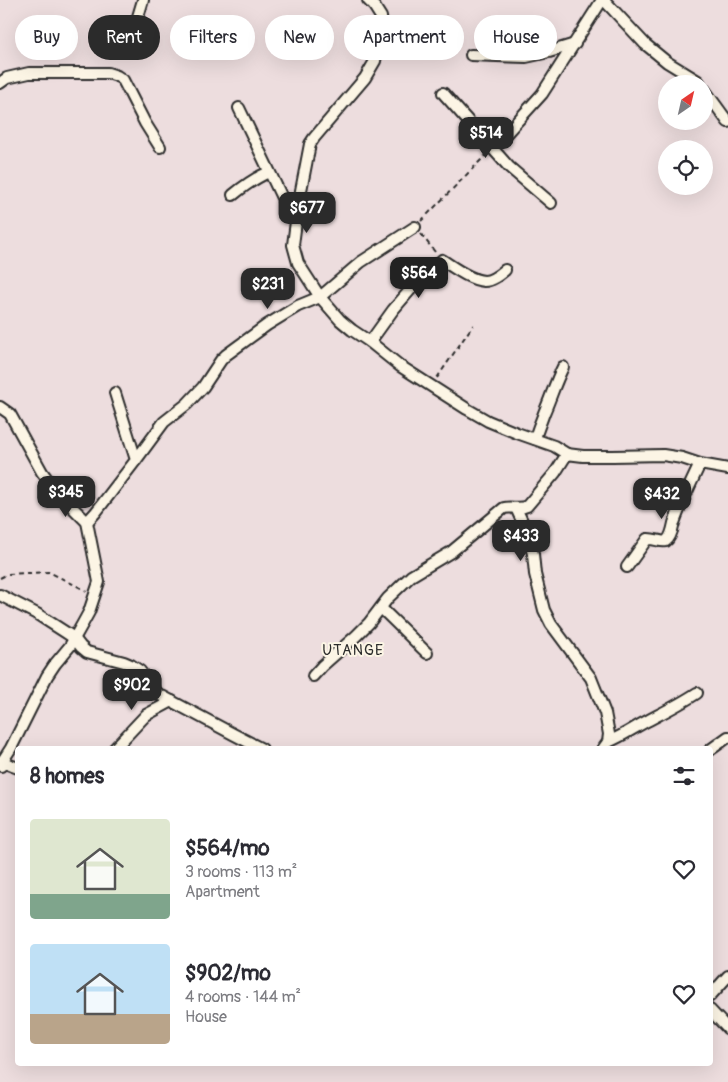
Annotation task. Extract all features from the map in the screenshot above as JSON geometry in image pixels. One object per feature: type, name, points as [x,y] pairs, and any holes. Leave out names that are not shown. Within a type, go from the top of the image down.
[{"type":"street","points":[[138,15],[143,0]]},
{"type":"street","points":[[368,0],[381,17],[382,25],[375,61],[365,78],[310,144],[297,219],[293,245],[298,263],[320,297],[340,320],[400,366],[488,421],[517,434],[554,446],[567,454],[583,456],[663,455],[728,469]]},
{"type":"street","points":[[493,148],[542,94],[603,0],[645,44],[667,62],[688,75]]},
{"type":"street","points":[[471,55],[526,57],[574,44]]},
{"type":"street","points":[[0,83],[7,78],[29,73],[108,73],[117,76],[124,80],[145,123],[160,147]]},
{"type":"street","points":[[443,93],[509,167],[551,203]]},
{"type":"street","points":[[713,101],[728,122]]},
{"type":"street","points":[[239,108],[285,204],[297,219]]},
{"type":"street","points":[[233,195],[258,176],[269,172]]},
{"type":"street","points":[[87,522],[164,422],[187,404],[203,387],[226,355],[267,325],[298,306],[320,297],[361,262],[416,227]]},
{"type":"street","points":[[370,342],[417,282],[442,260],[458,270],[485,281],[495,278],[505,270]]},
{"type":"street","points":[[534,439],[554,385],[563,367]]},
{"type":"street","points":[[115,393],[136,460]]},
{"type":"street","points":[[0,406],[10,414],[56,491],[87,522],[99,582],[89,612],[74,638],[47,676],[11,748],[1,763],[15,767]]},
{"type":"street","points":[[313,676],[356,636],[411,576],[451,552],[504,508],[522,508],[527,506],[555,473],[567,454]]},
{"type":"street","points":[[627,567],[647,539],[652,538],[665,541],[669,539],[676,517],[700,464]]},
{"type":"street","points":[[516,508],[527,532],[544,610],[551,624],[591,678],[605,713],[609,734],[605,745]]},
{"type":"street","points":[[0,595],[37,614],[74,638],[81,648],[88,652],[131,665],[140,671],[152,688],[160,694],[256,746]]},
{"type":"street","points":[[381,608],[427,653]]},
{"type":"street","points":[[605,745],[698,693]]},
{"type":"street","points":[[117,746],[146,715],[172,701]]},
{"type":"street","points":[[713,748],[728,737]]},
{"type":"street","points":[[713,993],[728,976]]},
{"type":"street","points":[[713,1013],[728,1029]]},
{"type":"path","points":[[442,260],[416,227],[493,148]]},
{"type":"path","points":[[432,387],[473,325]]},
{"type":"path","points":[[0,578],[8,574],[49,572],[95,595]]},
{"type":"district","name":"UTANGE","points":[[353,650]]}]
